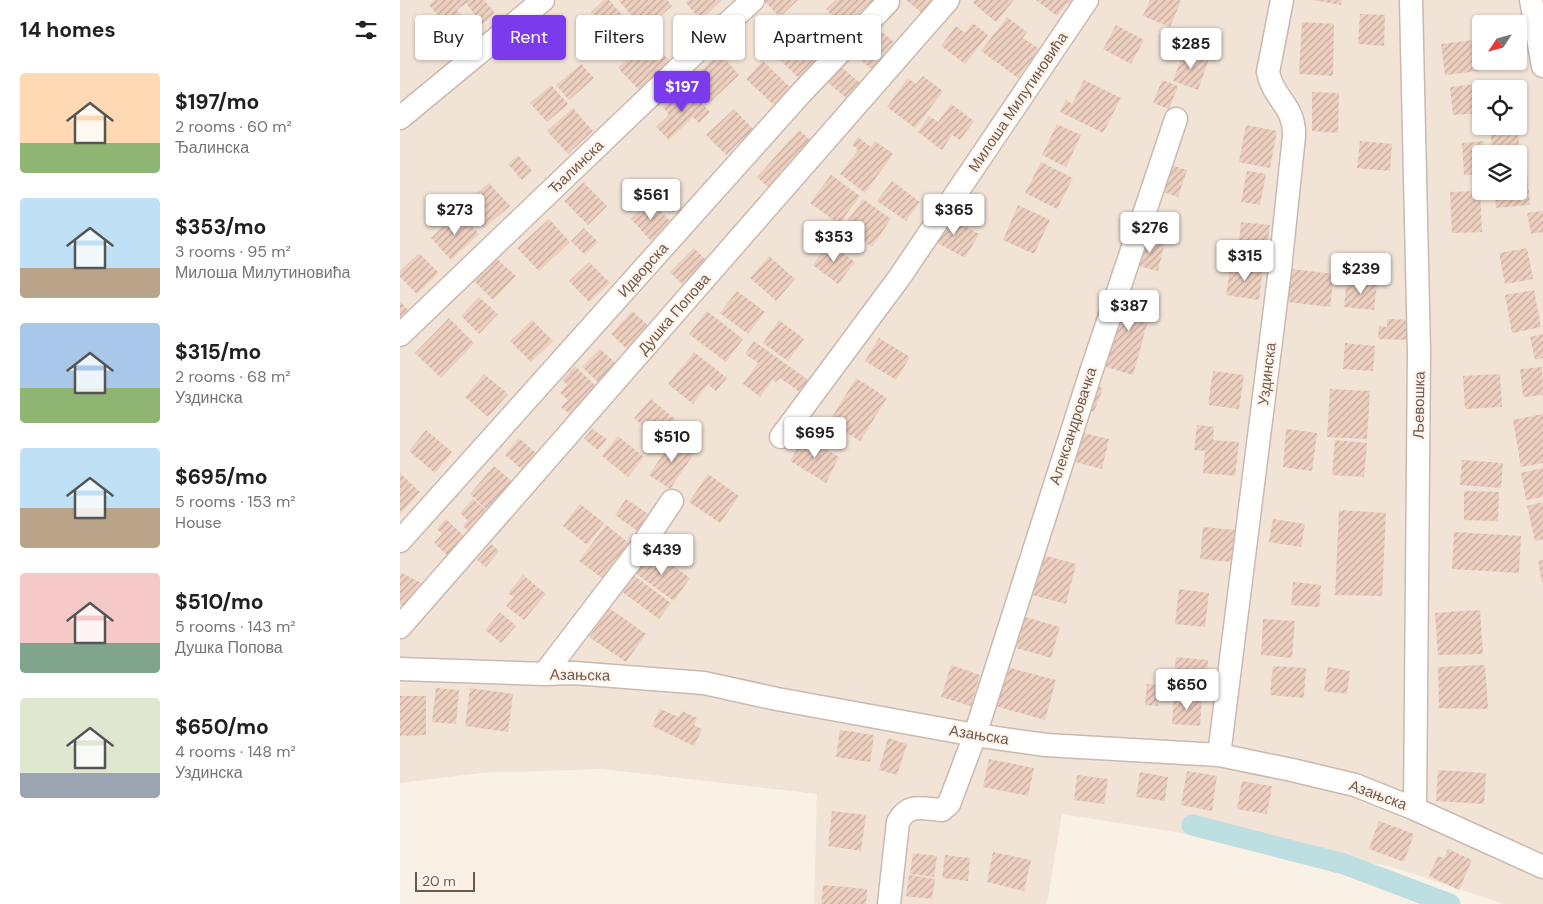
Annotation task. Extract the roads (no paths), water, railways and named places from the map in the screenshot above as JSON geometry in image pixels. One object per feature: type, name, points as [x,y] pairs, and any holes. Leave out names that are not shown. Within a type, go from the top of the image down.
[{"type":"street","points":[[400,118],[543,0]]},
{"type":"street","name":"Ђалинска","points":[[400,335],[698,50],[753,0]]},
{"type":"street","name":"Душка Попова","points":[[400,627],[948,0]]},
{"type":"street","name":"Милоша Милутиновића","points":[[781,437],[899,278],[1087,0]]},
{"type":"street","name":"Уздинска","points":[[1219,755],[1280,268],[1294,136],[1295,124],[1291,113],[1274,89],[1268,72],[1282,0]]},
{"type":"street","name":"Љевошка","points":[[1411,0],[1420,352],[1415,809]]},
{"type":"street","points":[[1531,0],[1543,66]]},
{"type":"street","name":"Идворска","points":[[400,542],[802,92],[888,2]]},
{"type":"street","name":"Александровачка","points":[[889,904],[898,822],[903,812],[913,808],[942,810],[949,804],[975,735],[1090,372],[1176,119]]},
{"type":"street","points":[[544,674],[639,550],[672,501]]},
{"type":"street","name":"Азањска","points":[[400,669],[591,674],[704,684],[975,735],[1046,745],[1219,755],[1292,770],[1355,786],[1415,809],[1543,866]]},
{"type":"waterway","points":[[1192,825],[1344,864],[1450,904]]}]
